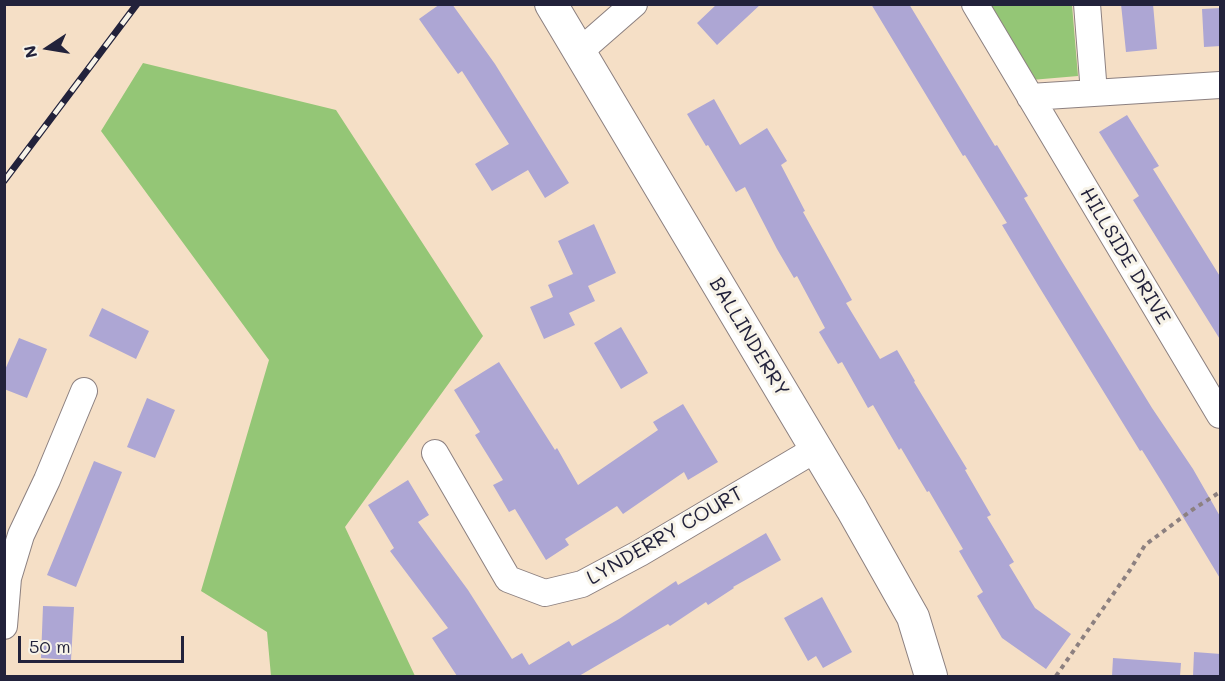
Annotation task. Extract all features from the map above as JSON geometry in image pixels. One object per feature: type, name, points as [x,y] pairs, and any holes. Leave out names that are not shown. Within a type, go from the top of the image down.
[{"type":"street","name":"BALLINDERRY","points":[[551,4],[852,509],[913,617],[931,676]]},
{"type":"street","points":[[579,52],[634,4]]},
{"type":"street","name":"HILLSIDE DRIVE","points":[[975,4],[1221,415]]},
{"type":"street","points":[[1087,4],[1094,93]]},
{"type":"street","points":[[1030,97],[1221,85]]},
{"type":"street","points":[[4,626],[8,578],[21,536],[84,391]]},
{"type":"street","name":"LYNDERRY COURT","points":[[435,453],[508,579],[545,593],[582,584],[640,553],[816,448]]},
{"type":"path","points":[[1056,676],[1145,545],[1192,510],[1221,492]]},
{"type":"green space","points":[[989,5],[1072,5],[1078,76],[1031,80]]},
{"type":"green space","points":[[143,63],[336,110],[483,336],[345,527],[415,676],[271,676],[267,632],[201,591],[269,360],[101,131]]},
{"type":"building","points":[[440,4],[452,4],[495,64],[569,183],[545,198],[528,170],[492,191],[475,164],[509,144],[462,71],[458,74],[419,19]]},
{"type":"building","points":[[717,4],[761,4],[717,45],[697,23]]},
{"type":"building","points":[[871,4],[909,4],[1028,196],[1024,198],[1061,260],[1152,408],[1193,469],[1221,518],[1221,580],[1038,285],[1002,225],[1007,223],[965,155],[963,156]]},
{"type":"building","points":[[1121,4],[1153,4],[1157,49],[1126,52]]},
{"type":"building","points":[[1221,8],[1221,46],[1204,47],[1202,9]]},
{"type":"building","points":[[714,99],[740,145],[767,128],[787,161],[781,165],[805,211],[803,212],[852,300],[846,303],[880,359],[897,350],[967,469],[965,470],[991,515],[987,517],[1014,562],[1009,565],[1035,608],[1071,634],[1046,669],[1002,638],[977,596],[983,592],[959,551],[963,549],[929,491],[927,492],[901,448],[899,450],[873,405],[868,408],[842,362],[838,364],[819,332],[825,328],[797,276],[794,278],[777,249],[745,187],[736,192],[687,114]]},
{"type":"building","points":[[1127,115],[1159,166],[1153,169],[1221,278],[1221,341],[1133,200],[1139,196],[1099,132]]},
{"type":"building","points":[[594,224],[616,273],[588,286],[595,301],[569,313],[575,325],[544,339],[530,307],[553,297],[548,285],[573,274],[558,241]]},
{"type":"building","points":[[102,308],[149,331],[136,359],[89,336]]},
{"type":"building","points":[[621,327],[648,373],[621,389],[594,343]]},
{"type":"building","points":[[19,338],[47,349],[27,398],[4,389],[4,372]]},
{"type":"building","points":[[499,362],[555,450],[557,448],[578,485],[658,430],[653,422],[683,404],[718,462],[688,480],[684,472],[623,514],[617,506],[565,539],[569,545],[546,560],[515,509],[509,512],[493,485],[503,480],[475,435],[480,432],[454,390]]},
{"type":"building","points":[[147,398],[175,410],[155,458],[127,447]]},
{"type":"building","points":[[94,461],[122,472],[76,587],[47,575]]},
{"type":"building","points":[[408,480],[429,515],[418,522],[468,590],[512,659],[522,653],[529,665],[569,641],[572,646],[619,619],[676,581],[678,585],[766,533],[781,560],[733,587],[708,605],[706,602],[670,626],[668,624],[579,676],[457,676],[432,638],[448,628],[390,551],[394,548],[368,505]]},
{"type":"building","points":[[822,597],[852,652],[823,668],[816,656],[808,661],[784,618]]},
{"type":"building","points":[[43,606],[74,607],[71,660],[41,658]]},
{"type":"building","points":[[1194,652],[1221,654],[1221,676],[1193,676]]},
{"type":"building","points":[[1113,658],[1181,663],[1180,676],[1112,676]]},
{"type":"railway","points":[[4,181],[137,4]]}]
